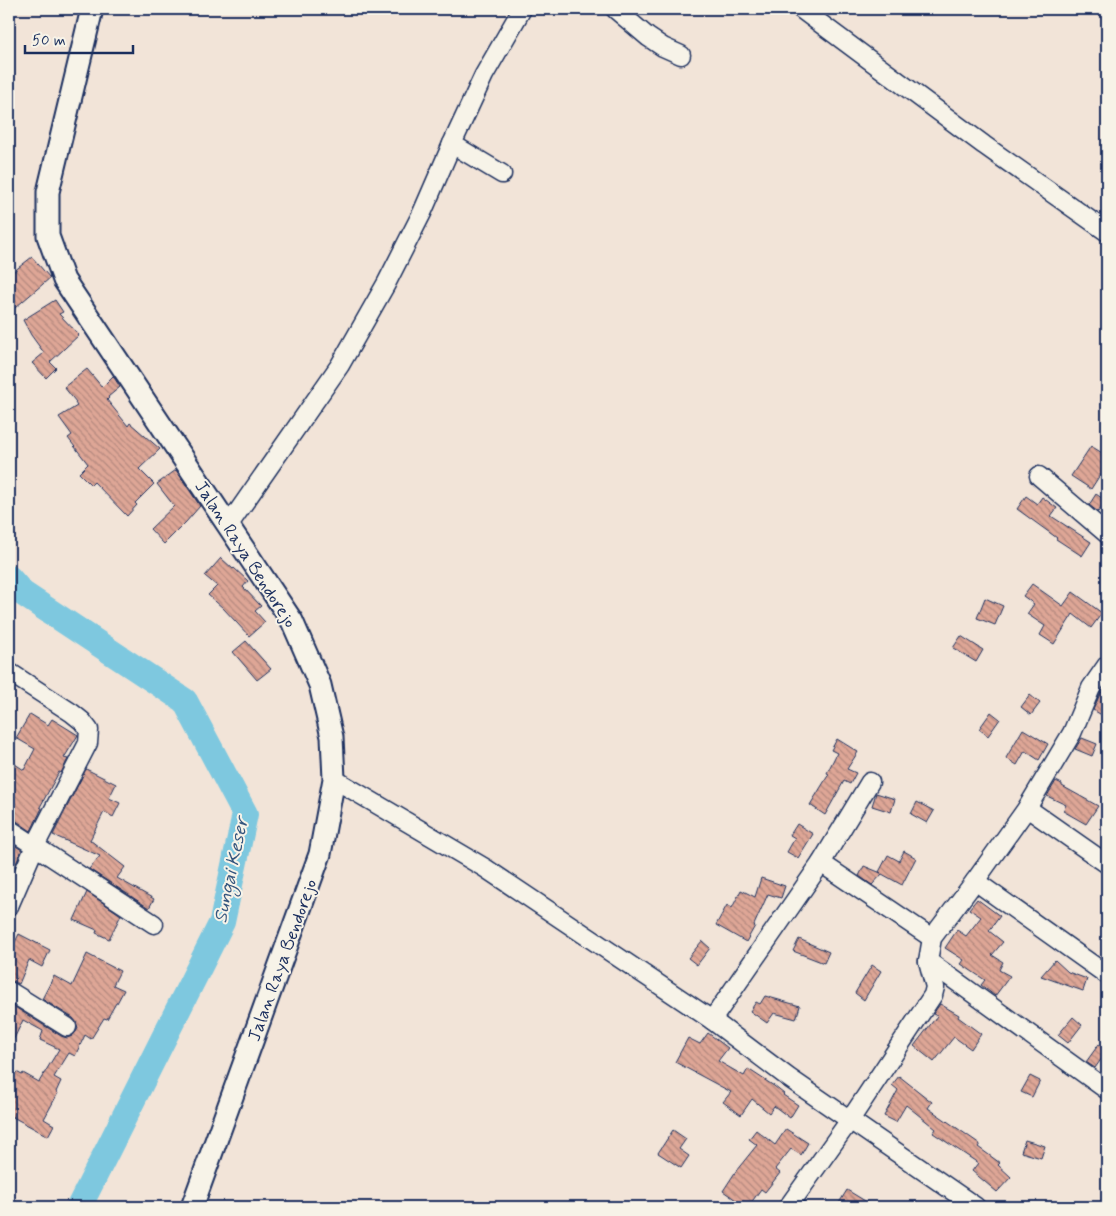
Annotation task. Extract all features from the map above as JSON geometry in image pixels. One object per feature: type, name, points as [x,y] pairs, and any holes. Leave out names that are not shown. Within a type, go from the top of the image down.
[{"type":"main road","name":"Jalan Raya Bendorejo","points":[[92,9],[48,192],[48,236],[64,280],[292,621],[320,685],[332,737],[334,779],[320,854],[192,1207]]},
{"type":"street","points":[[228,526],[340,366],[386,284],[422,213],[484,74],[522,9]]},
{"type":"street","points":[[615,9],[648,37],[682,56]]},
{"type":"street","points":[[800,9],[984,145],[1107,232]]},
{"type":"street","points":[[452,144],[502,174]]},
{"type":"street","points":[[1039,476],[1107,534]]},
{"type":"street","points":[[788,1207],[850,1120],[933,995],[935,987],[928,961],[932,938],[976,881],[1026,808],[1072,733],[1091,688],[1107,665]]},
{"type":"street","points":[[9,672],[72,713],[89,730],[88,743],[35,846],[9,906]]},
{"type":"street","points":[[334,779],[485,868],[712,1020],[788,1078],[976,1207]]},
{"type":"street","points":[[712,1020],[821,863],[870,782]]},
{"type":"street","points":[[1026,808],[1107,864]]},
{"type":"street","points":[[9,829],[154,924]]},
{"type":"street","points":[[821,863],[932,938]]},
{"type":"street","points":[[976,881],[1107,975]]},
{"type":"street","points":[[928,961],[1107,1090]]},
{"type":"street","points":[[9,991],[67,1027]]},
{"type":"building","points":[[32,257],[50,278],[9,313],[9,275]]},
{"type":"building","points":[[55,300],[63,312],[59,314],[79,335],[50,362],[56,368],[46,378],[32,363],[44,353],[23,320]]},
{"type":"building","points":[[87,369],[102,387],[113,376],[120,387],[107,400],[128,426],[130,423],[160,449],[139,469],[154,484],[135,503],[137,505],[127,516],[94,482],[91,485],[79,473],[88,464],[68,438],[72,435],[59,417],[77,406],[64,387]]},
{"type":"building","points":[[1091,446],[1107,456],[1107,464],[1091,489],[1071,476]]},
{"type":"building","points":[[176,470],[200,506],[164,544],[150,529],[174,506],[157,484]]},
{"type":"building","points":[[1096,494],[1106,501],[1098,512],[1089,505]]},
{"type":"building","points":[[1026,496],[1037,504],[1042,497],[1057,508],[1051,516],[1091,542],[1082,556],[1017,509]]},
{"type":"building","points":[[221,558],[248,581],[243,587],[261,606],[255,611],[265,622],[249,636],[208,595],[217,586],[205,576]]},
{"type":"building","points":[[1032,584],[1063,606],[1073,592],[1102,613],[1091,628],[1073,614],[1054,644],[1040,635],[1045,626],[1027,614],[1034,604],[1023,596]]},
{"type":"building","points":[[985,598],[1003,606],[995,625],[977,618]]},
{"type":"building","points":[[961,636],[983,650],[976,662],[953,648]]},
{"type":"building","points":[[246,641],[271,669],[257,680],[233,652]]},
{"type":"building","points":[[1101,692],[1107,695],[1107,718],[1093,710]]},
{"type":"building","points":[[1030,695],[1040,703],[1031,715],[1021,707]]},
{"type":"building","points":[[991,712],[1000,719],[988,736],[979,729]]},
{"type":"building","points":[[30,714],[48,725],[52,719],[78,735],[64,758],[68,759],[61,773],[59,772],[40,807],[42,808],[31,831],[9,818],[9,760],[24,770],[35,749],[16,738]]},
{"type":"building","points":[[1023,729],[1048,744],[1039,760],[1025,751],[1017,765],[1006,758]]},
{"type":"building","points":[[1082,738],[1097,744],[1092,756],[1075,749]]},
{"type":"building","points":[[837,739],[858,752],[847,769],[856,773],[850,784],[844,781],[825,815],[810,805],[829,774],[827,773],[837,753],[831,750]]},
{"type":"building","points":[[86,769],[116,784],[109,798],[120,803],[113,817],[104,812],[90,840],[125,867],[117,878],[154,899],[149,908],[89,869],[100,856],[53,835]]},
{"type":"building","points":[[1056,781],[1098,806],[1086,824],[1063,811],[1066,805],[1047,796]]},
{"type":"building","points":[[876,793],[895,799],[891,812],[872,806]]},
{"type":"building","points":[[917,802],[934,811],[927,823],[911,814]]},
{"type":"building","points":[[797,824],[813,834],[798,858],[787,852],[795,838],[790,835]]},
{"type":"building","points":[[9,842],[22,850],[9,879]]},
{"type":"building","points":[[904,851],[916,858],[902,885],[882,874],[872,885],[859,876],[864,866],[881,873],[879,872],[888,855],[899,861]]},
{"type":"building","points":[[761,878],[785,886],[781,898],[768,894],[755,926],[746,942],[716,925],[727,905],[732,908],[741,890],[755,897]]},
{"type":"building","points":[[87,892],[121,915],[109,939],[96,933],[97,930],[74,920]]},
{"type":"building","points":[[977,899],[1000,916],[989,931],[1003,942],[992,955],[1003,962],[999,970],[1010,976],[995,996],[981,985],[985,980],[961,964],[964,960],[945,948],[957,930],[966,936],[981,917],[969,909]]},
{"type":"building","points":[[19,934],[50,950],[42,967],[29,960],[19,984],[9,980],[9,954]]},
{"type":"building","points":[[799,939],[829,952],[824,963],[793,951]]},
{"type":"building","points":[[702,941],[710,948],[697,965],[688,958]]},
{"type":"building","points":[[87,954],[120,971],[113,985],[124,990],[107,1019],[104,1018],[91,1039],[85,1035],[75,1056],[69,1053],[54,1077],[61,1081],[56,1092],[58,1093],[44,1119],[54,1125],[48,1136],[9,1115],[9,1068],[39,1082],[59,1049],[40,1040],[43,1031],[23,1020],[9,1049],[9,1013],[13,1006],[61,1036],[67,1038],[72,1036],[78,1028],[73,1018],[42,999],[54,976],[72,986]]},
{"type":"building","points":[[1055,960],[1068,972],[1087,979],[1083,991],[1041,976]]},
{"type":"building","points":[[872,965],[881,971],[864,1000],[855,993]]},
{"type":"building","points":[[765,996],[800,1006],[796,1019],[774,1013],[767,1023],[750,1011],[756,1002],[760,1004]]},
{"type":"building","points":[[940,1004],[959,1015],[958,1017],[981,1034],[971,1049],[954,1037],[934,1062],[914,1046],[937,1016],[933,1014]]},
{"type":"building","points":[[1073,1017],[1082,1025],[1068,1043],[1058,1035]]},
{"type":"building","points":[[708,1033],[728,1048],[718,1061],[744,1076],[748,1069],[798,1105],[790,1118],[774,1106],[769,1113],[752,1099],[741,1115],[723,1102],[731,1092],[675,1062],[688,1038],[700,1044]]},
{"type":"building","points":[[1099,1044],[1107,1051],[1095,1068],[1086,1062]]},
{"type":"building","points":[[899,1076],[932,1102],[928,1108],[980,1144],[978,1147],[1000,1163],[998,1165],[1011,1177],[997,1192],[972,1171],[978,1163],[933,1133],[936,1129],[906,1105],[896,1122],[884,1116],[898,1090],[892,1085]]},
{"type":"building","points":[[1030,1076],[1040,1081],[1032,1097],[1021,1092]]},
{"type":"building","points":[[786,1129],[808,1143],[801,1155],[791,1149],[775,1169],[780,1173],[765,1192],[761,1189],[748,1207],[746,1207],[723,1191],[757,1145],[749,1139],[756,1130],[775,1145]]},
{"type":"building","points":[[673,1130],[686,1139],[679,1149],[689,1156],[681,1168],[658,1153]]},
{"type":"building","points":[[1025,1140],[1045,1146],[1041,1158],[1021,1152]]},
{"type":"building","points":[[847,1190],[875,1207],[845,1207],[839,1203]]},
{"type":"waterway","name":"Sungai Keser","points":[[9,578],[22,593],[185,701],[245,814],[222,922],[79,1207]]}]
